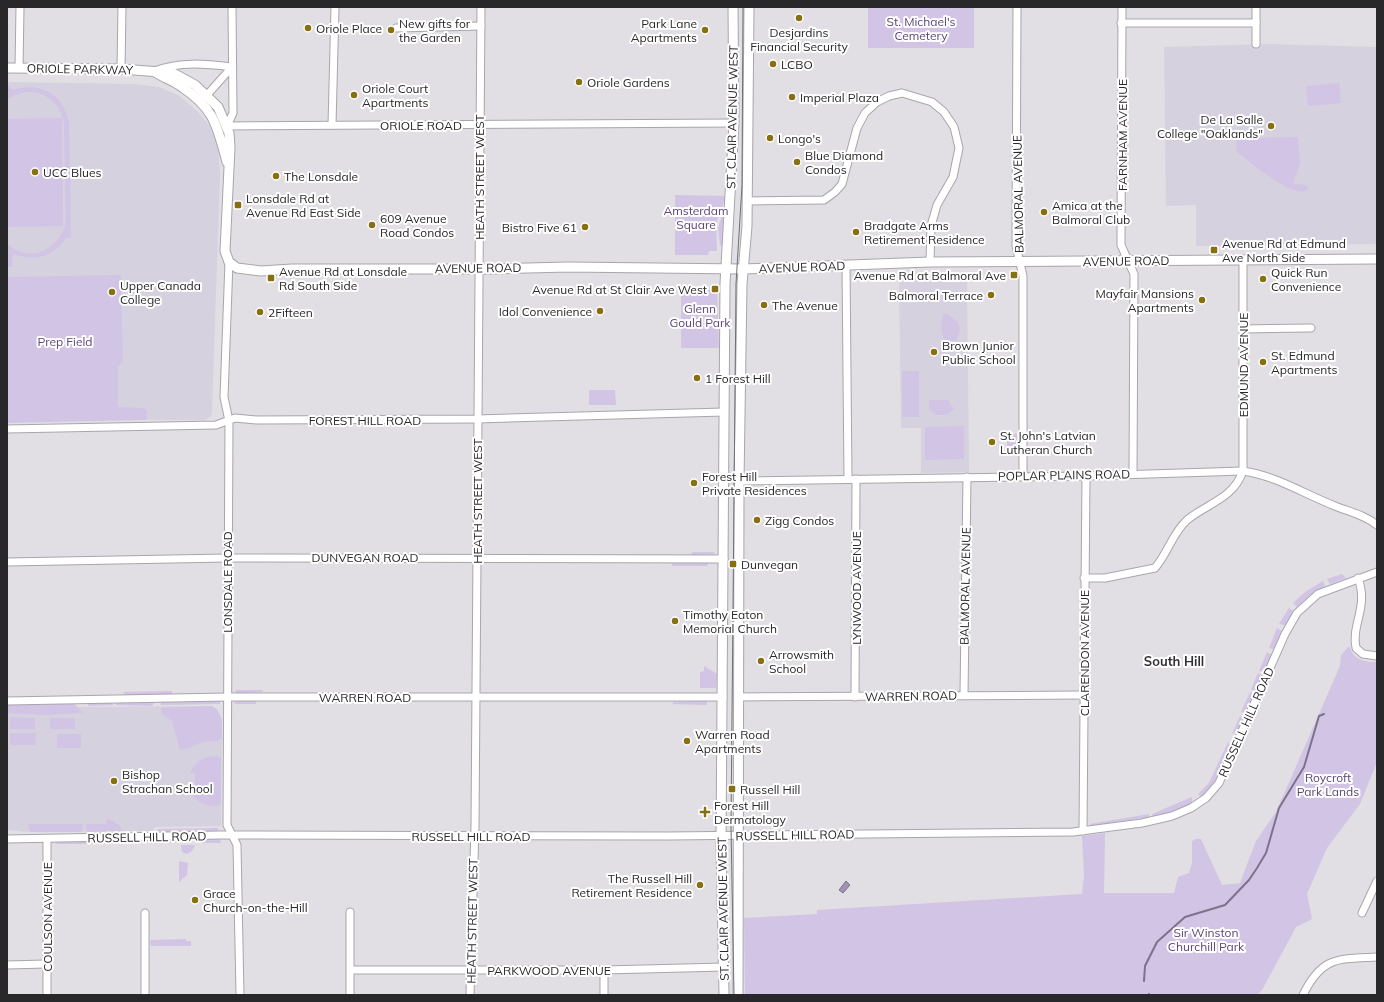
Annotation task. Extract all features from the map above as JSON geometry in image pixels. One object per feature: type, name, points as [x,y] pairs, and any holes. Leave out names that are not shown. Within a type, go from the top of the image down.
[{"type":"main road","name":"ST. CLAIR AVENUE WEST","points":[[724,995],[721,835],[722,610],[724,559],[726,269],[734,123],[733,7]]},
{"type":"main road","name":"ST. CLAIR AVENUE WEST","points":[[738,995],[739,481],[743,269],[746,255],[749,7]]},
{"type":"main road","name":"ORIOLE PARKWAY","points":[[7,68],[121,69],[173,73],[182,76],[195,84],[207,95],[218,107],[228,126],[230,147],[228,167]]},
{"type":"main road","name":"ORIOLE PARKWAY","points":[[154,72],[181,86],[199,100],[211,113],[220,133],[228,167]]},
{"type":"main road","points":[[211,113],[221,126],[228,126]]},
{"type":"main road","name":"LONSDALE ROAD","points":[[228,167],[224,244],[225,254],[229,262]]},
{"type":"main road","name":"AVENUE ROAD","points":[[229,262],[237,268],[251,271],[292,268],[478,269],[606,266],[743,269],[930,262],[1377,259]]},
{"type":"main road","points":[[722,610],[739,610]]},
{"type":"street","points":[[19,68],[20,7]]},
{"type":"street","points":[[121,69],[122,7]]},
{"type":"street","points":[[228,126],[233,113],[232,7]]},
{"type":"street","points":[[332,125],[335,7]]},
{"type":"street","name":"HEATH STREET WEST","points":[[470,995],[474,836],[481,7]]},
{"type":"street","name":"BALMORAL AVENUE","points":[[1017,7],[1016,246],[1023,276],[1023,476]]},
{"type":"street","name":"FARNHAM AVENUE","points":[[1122,7],[1121,245],[1128,261]]},
{"type":"street","points":[[1256,7],[1256,44]]},
{"type":"street","points":[[1121,23],[1256,23]]},
{"type":"street","points":[[396,28],[481,26]]},
{"type":"street","name":"ORIOLE PARKWAY","points":[[154,72],[166,66],[202,65],[232,68]]},
{"type":"street","points":[[207,95],[232,68]]},
{"type":"street","points":[[747,201],[824,200],[842,184],[856,128],[865,113],[871,107],[889,96],[902,93],[932,102],[944,112],[954,127],[959,148],[953,177],[936,204],[931,226],[930,262]]},
{"type":"street","name":"ORIOLE ROAD","points":[[228,126],[734,123]]},
{"type":"street","name":"EDMUND AVENUE","points":[[1243,260],[1243,471]]},
{"type":"street","points":[[1128,261],[1134,276],[1133,474]]},
{"type":"street","name":"LONSDALE ROAD","points":[[229,262],[224,397],[229,420],[226,825],[233,835],[237,845],[240,995]]},
{"type":"street","points":[[846,266],[848,479]]},
{"type":"street","points":[[1243,329],[1312,328]]},
{"type":"street","name":"FOREST HILL ROAD","points":[[7,429],[216,425],[235,418],[257,420],[477,419],[724,412]]},
{"type":"street","points":[[1084,578],[1105,578],[1155,568],[1178,530],[1198,513],[1226,496],[1240,480],[1243,471]]},
{"type":"street","name":"POPLAR PLAINS ROAD","points":[[739,481],[1086,476],[1243,471],[1258,473],[1280,480],[1335,506],[1371,520],[1377,525]]},
{"type":"street","name":"CLARENDON AVENUE","points":[[1084,831],[1083,695],[1086,476]]},
{"type":"street","name":"BALMORAL AVENUE","points":[[964,695],[966,477]]},
{"type":"street","name":"LYNWOOD AVENUE","points":[[855,696],[856,479]]},
{"type":"street","name":"DUNVEGAN ROAD","points":[[7,562],[227,558],[477,557],[724,559]]},
{"type":"street","name":"RUSSELL HILL ROAD","points":[[7,839],[233,835],[738,835],[1084,831],[1163,819],[1192,808],[1206,798],[1219,783],[1291,622],[1303,606],[1318,594],[1377,572]]},
{"type":"street","points":[[1358,578],[1363,595],[1356,636],[1356,648],[1363,654],[1377,656]]},
{"type":"street","name":"WARREN ROAD","points":[[738,697],[1083,695]]},
{"type":"street","name":"WARREN ROAD","points":[[7,701],[227,697],[722,697]]},
{"type":"street","name":"COULSON AVENUE","points":[[47,839],[47,995]]},
{"type":"street","points":[[1362,912],[1377,881]]},
{"type":"street","points":[[350,912],[350,995]]},
{"type":"street","points":[[145,913],[145,995]]},
{"type":"street","points":[[1303,995],[1313,976],[1328,964],[1340,960],[1377,957]]},
{"type":"street","points":[[7,965],[46,964]]},
{"type":"street","name":"PARKWOOD AVENUE","points":[[351,970],[604,970],[724,967]]},
{"type":"street","points":[[604,970],[604,995]]},
{"type":"shaded area","name":"De La Salle College \"Oaklands\"","points":[[1267,44],[1377,47],[1377,244],[1196,246],[1196,205],[1166,206],[1164,47]]},
{"type":"shaded area","name":"Upper Canada College","points":[[7,82],[133,84],[159,87],[178,95],[196,110],[209,125],[218,146],[220,174],[212,411],[211,416],[205,420],[7,419]]},
{"type":"shaded area","name":"Brown Junior Public School","points":[[967,277],[969,472],[921,473],[921,428],[901,428],[899,278]]},
{"type":"shaded area","name":"Bishop Strachan School","points":[[74,704],[78,707],[212,706],[217,709],[222,719],[221,826],[155,827],[152,831],[30,832],[7,830],[7,705]]},
{"type":"shaded area","points":[[846,881],[850,885],[843,893],[839,890]]},
{"type":"green space","name":"St. Michael's Cemetery","points":[[868,7],[974,7],[974,48],[868,48]]},
{"type":"green space","points":[[1339,83],[1341,103],[1308,106],[1306,86]]},
{"type":"green space","points":[[7,85],[13,90],[23,87],[32,87],[49,92],[62,104],[69,122],[71,238],[66,238],[55,250],[42,256],[28,257],[13,254],[12,267],[7,267],[7,243],[16,250],[34,254],[50,247],[63,232],[66,222],[64,125],[62,115],[57,106],[51,100],[34,92],[25,92],[7,100]]},
{"type":"green space","name":"UCC Blues","points":[[62,118],[63,226],[7,227],[7,119]]},
{"type":"green space","points":[[1298,137],[1300,164],[1293,184],[1307,185],[1308,189],[1301,191],[1293,190],[1283,185],[1261,171],[1237,152],[1236,143],[1240,138]]},
{"type":"green space","name":"Amsterdam Square","points":[[675,195],[726,196],[716,223],[717,251],[709,251],[708,255],[675,255]]},
{"type":"green space","points":[[724,209],[726,209],[723,246],[720,245],[718,228]]},
{"type":"green space","name":"Prep Field","points":[[121,275],[123,362],[118,366],[118,407],[144,408],[147,411],[147,418],[145,420],[7,423],[7,277]]},
{"type":"green space","name":"Glenn Gould Park","points":[[681,289],[717,290],[719,348],[681,348]]},
{"type":"green space","points":[[944,314],[947,314],[958,322],[960,329],[956,341],[951,340],[947,343],[943,337],[941,325]]},
{"type":"green space","points":[[902,371],[919,371],[919,417],[902,417]]},
{"type":"green space","points":[[589,390],[615,390],[616,405],[589,405]]},
{"type":"green space","points":[[929,400],[948,400],[954,409],[947,415],[936,415],[929,409]]},
{"type":"green space","points":[[964,426],[964,459],[925,460],[925,427]]},
{"type":"green space","points":[[1007,432],[1017,434],[1017,451],[1007,451]]},
{"type":"green space","points":[[692,552],[714,552],[715,554],[692,555]]},
{"type":"green space","points":[[672,563],[708,563],[707,566],[672,566]]},
{"type":"green space","points":[[1342,574],[1346,578],[1330,584],[1327,579]]},
{"type":"green space","points":[[1323,581],[1325,586],[1309,596],[1297,607],[1293,603],[1305,592]]},
{"type":"green space","points":[[1289,608],[1294,612],[1285,625],[1279,624]]},
{"type":"green space","points":[[1277,628],[1282,631],[1274,649],[1269,648]]},
{"type":"green space","name":"Sir Winston Churchill Park","points":[[1349,646],[1356,657],[1363,661],[1377,662],[1377,762],[1360,804],[1327,848],[1307,894],[1312,919],[1296,927],[1262,990],[1257,995],[745,995],[744,918],[817,914],[817,910],[1082,894],[1084,876],[1082,836],[1105,833],[1104,893],[1174,893],[1178,877],[1189,873],[1192,863],[1192,841],[1196,839],[1201,839],[1222,885],[1240,883],[1256,841],[1276,812],[1340,666],[1341,655]]},
{"type":"green space","points":[[1267,652],[1272,655],[1264,672],[1259,671]]},
{"type":"green space","points":[[704,666],[717,674],[716,688],[700,688],[700,672],[704,671]]},
{"type":"green space","points":[[1258,673],[1263,676],[1256,691],[1251,689]]},
{"type":"green space","points":[[235,690],[263,690],[263,692],[236,693]]},
{"type":"green space","points":[[172,691],[172,694],[125,695],[123,692]]},
{"type":"green space","points":[[1250,692],[1255,694],[1246,713],[1241,712]]},
{"type":"green space","points":[[218,701],[220,704],[160,705],[162,702]]},
{"type":"green space","points":[[236,701],[256,701],[256,704],[234,704]]},
{"type":"green space","points":[[707,701],[707,705],[672,704],[674,702]]},
{"type":"green space","points":[[155,702],[152,706],[116,705],[116,703]]},
{"type":"green space","points":[[88,703],[113,703],[113,705],[88,706]]},
{"type":"green space","points":[[74,704],[83,713],[45,715],[7,713],[7,705]]},
{"type":"green space","points":[[212,706],[219,712],[222,724],[222,738],[220,740],[203,742],[180,750],[172,721],[162,714],[161,708]]},
{"type":"green space","points":[[1240,716],[1244,719],[1238,731],[1232,734]]},
{"type":"green space","points":[[10,717],[35,718],[35,729],[10,729]]},
{"type":"green space","points":[[50,718],[75,718],[75,729],[50,729]]},
{"type":"green space","points":[[10,733],[36,733],[35,745],[10,745]]},
{"type":"green space","points":[[57,734],[81,734],[81,748],[57,748]]},
{"type":"green space","points":[[1228,742],[1231,747],[1218,777],[1201,797],[1198,794],[1209,783]]},
{"type":"green space","points":[[216,756],[221,758],[221,804],[212,806],[198,801],[191,793],[189,789],[195,787],[195,774],[190,773],[200,760]]},
{"type":"green space","points":[[1192,797],[1192,803],[1169,814],[1153,817],[1152,814]]},
{"type":"green space","points":[[1149,814],[1149,817],[1093,826],[1089,824]]},
{"type":"green space","points":[[109,819],[120,826],[122,831],[87,832],[86,824],[106,824],[106,820]]},
{"type":"green space","points":[[28,824],[83,824],[82,832],[30,832]]},
{"type":"green space","points":[[219,828],[217,831],[155,832],[158,829]]},
{"type":"green space","points":[[202,839],[220,839],[221,843],[201,843]]},
{"type":"green space","points":[[149,840],[175,840],[176,843],[149,844]]},
{"type":"green space","points":[[106,841],[106,844],[54,844],[59,842]]},
{"type":"green space","points":[[181,845],[195,845],[192,851],[187,854],[182,852]]},
{"type":"green space","points":[[179,861],[188,863],[187,875],[179,882]]},
{"type":"green space","points":[[186,939],[186,941],[191,941],[191,946],[151,946],[150,940]]},
{"type":"waterway","points":[[1144,981],[1145,966],[1157,942],[1185,917],[1225,905],[1249,880],[1266,853],[1279,808],[1304,767],[1319,716],[1324,714]]},
{"type":"tram line","points":[[734,995],[731,827],[736,284],[742,185],[743,7]]},
{"type":"place","name":"Desjardins Financial Security","points":[[799,18]]},
{"type":"place","name":"Oriole Place","points":[[308,28]]},
{"type":"place","name":"New gifts for the Garden","points":[[391,30]]},
{"type":"place","name":"Park Lane Apartments","points":[[705,30]]},
{"type":"place","name":"LCBO","points":[[773,64]]},
{"type":"place","name":"Oriole Gardens","points":[[579,82]]},
{"type":"place","name":"Oriole Court Apartments","points":[[354,95]]},
{"type":"place","name":"Imperial Plaza","points":[[792,97]]},
{"type":"place","name":"De La Salle College \"Oaklands\"","points":[[1271,126]]},
{"type":"place","name":"Longo's","points":[[770,138]]},
{"type":"place","name":"Blue Diamond Condos","points":[[797,162]]},
{"type":"place","name":"UCC Blues","points":[[35,172]]},
{"type":"place","name":"The Lonsdale","points":[[276,176]]},
{"type":"place","name":"Lonsdale Rd at Avenue Rd East Side","points":[[238,205]]},
{"type":"place","name":"Amica at the Balmoral Club","points":[[1044,212]]},
{"type":"place","name":"609 Avenue Road Condos","points":[[372,225]]},
{"type":"place","name":"Bistro Five 61","points":[[585,227]]},
{"type":"place","name":"Bradgate Arms Retirement Residence","points":[[856,232]]},
{"type":"place","name":"Avenue Rd at Edmund Ave North Side","points":[[1214,250]]},
{"type":"place","name":"Avenue Rd at Balmoral Ave","points":[[1014,275]]},
{"type":"place","name":"Avenue Rd at Lonsdale Rd South Side","points":[[271,278]]},
{"type":"place","name":"Quick Run Convenience","points":[[1263,279]]},
{"type":"place","name":"Avenue Rd at St Clair Ave West","points":[[715,289]]},
{"type":"place","name":"Upper Canada College","points":[[112,292]]},
{"type":"place","name":"Balmoral Terrace","points":[[991,295]]},
{"type":"place","name":"Mayfair Mansions Apartments","points":[[1202,300]]},
{"type":"place","name":"The Avenue","points":[[764,305]]},
{"type":"place","name":"Idol Convenience","points":[[600,311]]},
{"type":"place","name":"2Fifteen","points":[[260,312]]},
{"type":"place","name":"Brown Junior Public School","points":[[934,352]]},
{"type":"place","name":"St. Edmund Apartments","points":[[1263,362]]},
{"type":"place","name":"1 Forest Hill","points":[[697,378]]},
{"type":"place","name":"St. John's Latvian Lutheran Church","points":[[992,442]]},
{"type":"place","name":"Forest Hill Private Residences","points":[[694,483]]},
{"type":"place","name":"Zigg Condos","points":[[757,520]]},
{"type":"place","name":"Dunvegan","points":[[733,564]]},
{"type":"place","name":"Timothy Eaton Memorial Church","points":[[675,621]]},
{"type":"place","name":"Arrowsmith School","points":[[761,661]]},
{"type":"place","name":"Warren Road Apartments","points":[[687,741]]},
{"type":"place","name":"Bishop Strachan School","points":[[114,781]]},
{"type":"place","name":"Russell Hill","points":[[732,789]]},
{"type":"place","name":"Forest Hill Dermatology","points":[[705,812]]},
{"type":"place","name":"The Russell Hill Retirement Residence","points":[[700,885]]},
{"type":"place","name":"Grace Church-on-the-Hill","points":[[195,900]]},
{"type":"district","name":"South Hill","points":[[1174,661]]},
{"type":"park label","name":"Roycroft Park Lands","points":[[1328,784]]}]
